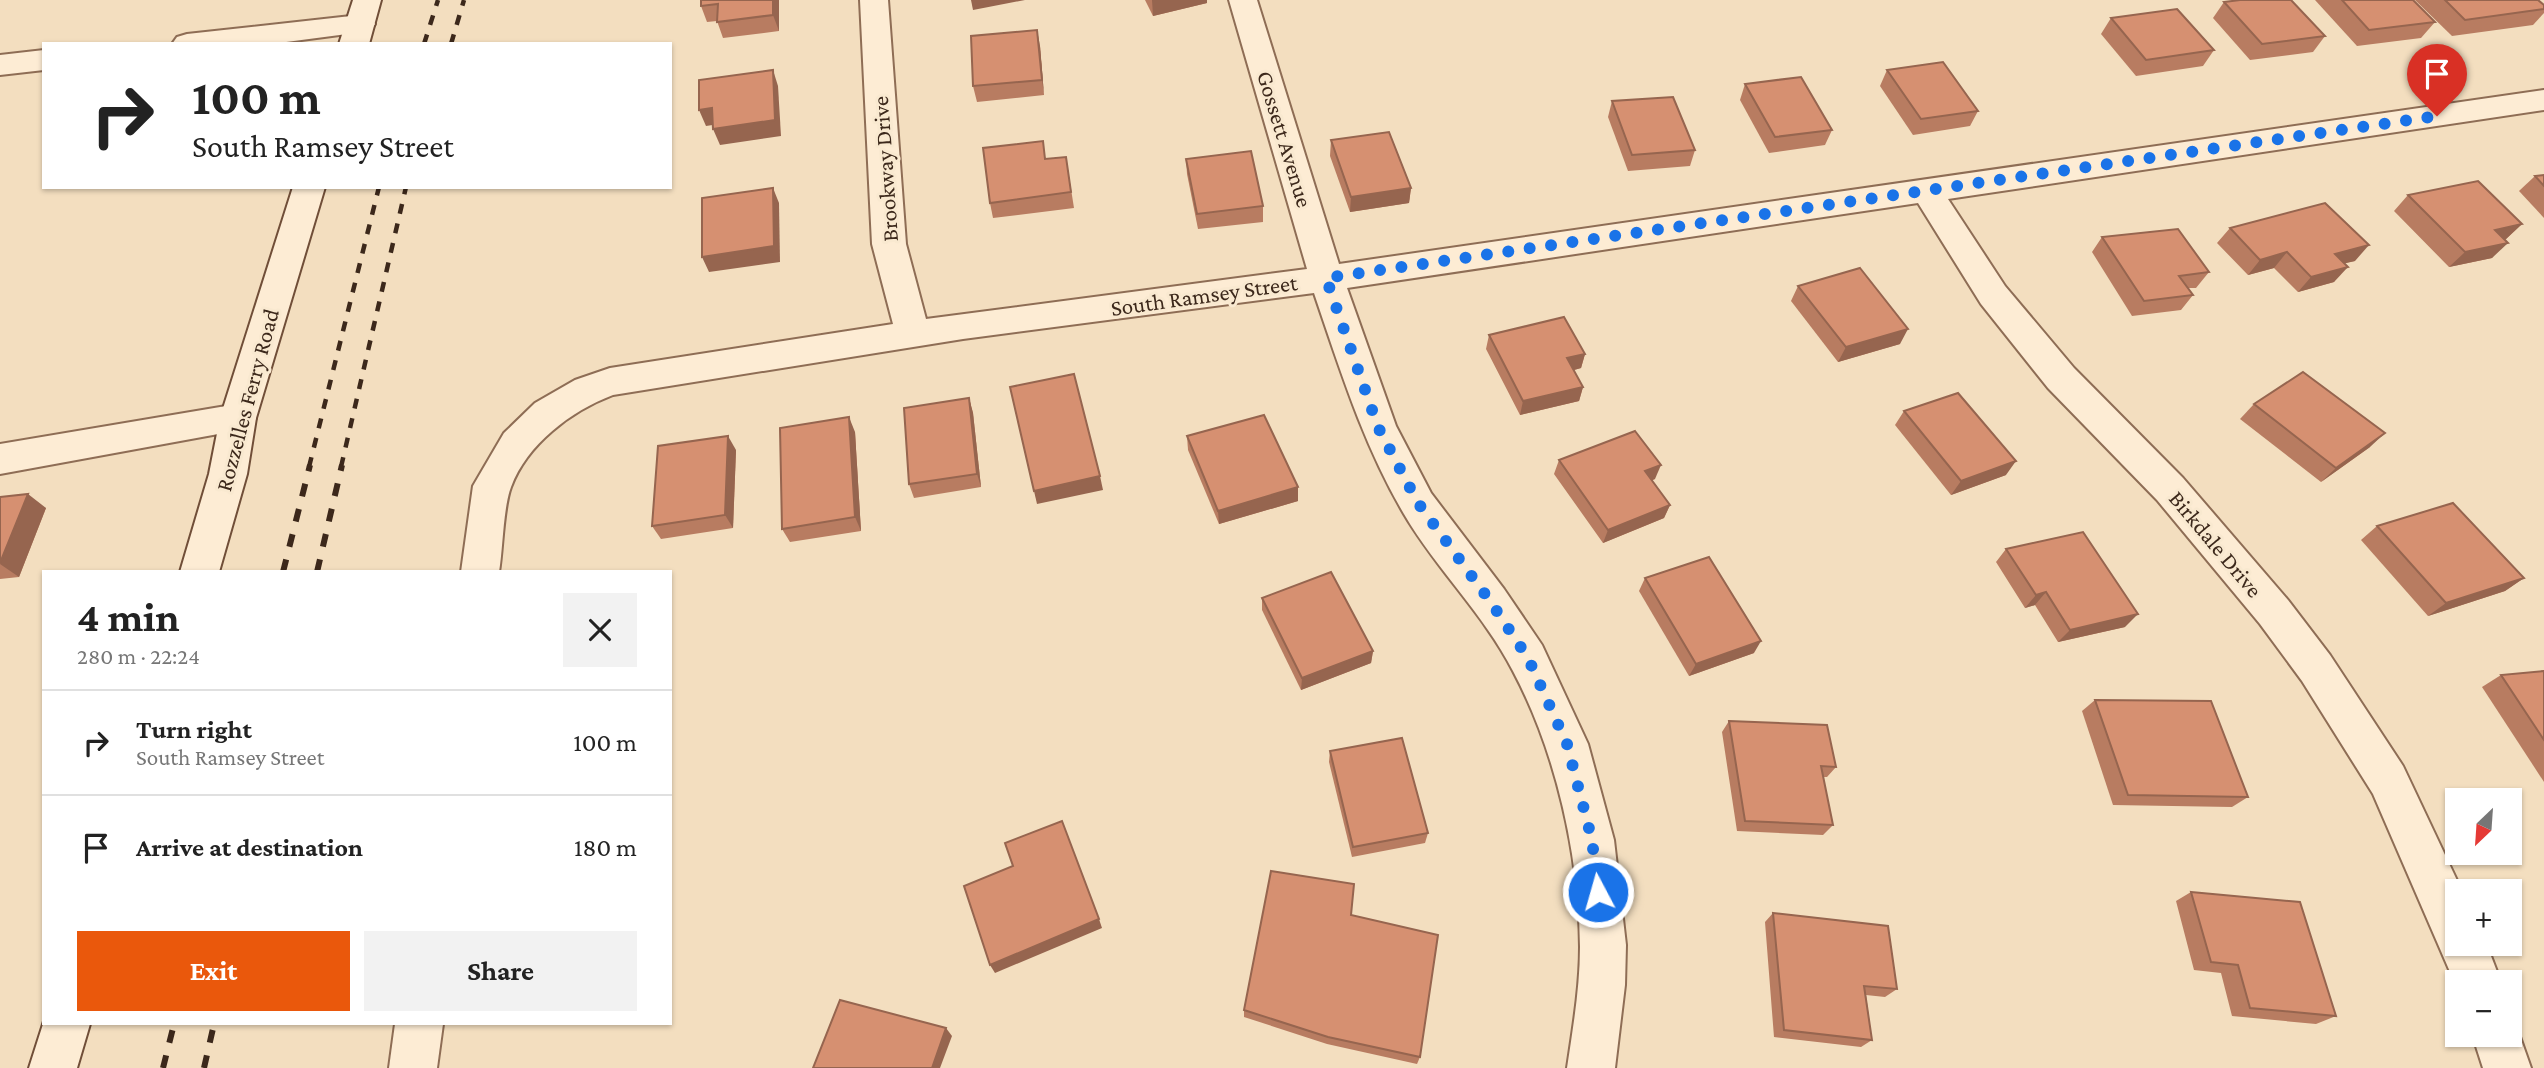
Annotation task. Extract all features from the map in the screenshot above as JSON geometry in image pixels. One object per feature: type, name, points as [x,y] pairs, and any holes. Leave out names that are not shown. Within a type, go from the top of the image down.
[{"type":"street","name":"Brookway Drive","points":[[874,0],[889,244],[913,335]]},
{"type":"street","name":"Gossett Avenue","points":[[1243,0],[1326,278],[1383,438],[1418,503],[1528,658],[1567,744],[1592,840],[1604,945],[1602,985],[1591,1068]]},
{"type":"street","points":[[203,42],[360,22]]},
{"type":"street","points":[[0,65],[42,60]]},
{"type":"street","name":"South Ramsey Street","points":[[481,570],[492,486],[517,443],[548,413],[588,390],[632,377],[963,326],[1195,298],[2544,100]]},
{"type":"street","name":"Rozzelles Ferry Road","points":[[200,570],[228,474],[237,418],[308,189]]},
{"type":"street","name":"Birkdale Drive","points":[[1927,192],[1965,256],[2010,316],[2061,378],[2118,433],[2170,489],[2274,612],[2316,668],[2388,780],[2445,904]]},
{"type":"street","points":[[0,459],[237,418]]},
{"type":"street","points":[[53,1068],[66,1025]]},
{"type":"street","points":[[413,1068],[419,1025]]},
{"type":"street","points":[[2500,1047],[2507,1068]]},
{"type":"building","points":[[701,0],[773,0],[773,15],[717,22],[718,4],[701,6]]},
{"type":"building","points":[[2291,0],[2325,36],[2262,44],[2224,2]]},
{"type":"building","points":[[2342,0],[2413,0],[2435,22],[2369,30]]},
{"type":"building","points":[[2445,0],[2538,0],[2544,5],[2544,9],[2465,20]]},
{"type":"building","points":[[2177,9],[2214,50],[2146,60],[2111,18]]},
{"type":"building","points":[[1037,30],[1042,80],[973,86],[971,36]]},
{"type":"building","points":[[1943,62],[1978,111],[1921,119],[1887,70]]},
{"type":"building","points":[[773,70],[775,120],[713,129],[712,108],[699,110],[699,80]]},
{"type":"building","points":[[1801,77],[1832,130],[1775,137],[1745,84]]},
{"type":"building","points":[[1673,97],[1695,150],[1632,155],[1612,101]]},
{"type":"building","points":[[1389,132],[1411,188],[1351,197],[1331,140]]},
{"type":"building","points":[[1043,141],[1045,159],[1066,157],[1071,192],[990,203],[983,148]]},
{"type":"building","points":[[1251,151],[1263,206],[1197,214],[1186,159]]},
{"type":"building","points":[[2544,175],[2544,186],[2535,176]]},
{"type":"building","points":[[2478,181],[2522,224],[2495,230],[2508,243],[2465,252],[2408,195]]},
{"type":"building","points":[[773,188],[774,246],[702,257],[702,198]]},
{"type":"building","points":[[2325,203],[2369,245],[2335,254],[2348,267],[2311,277],[2287,252],[2260,260],[2230,228]]},
{"type":"building","points":[[2178,229],[2209,272],[2179,276],[2193,295],[2144,301],[2102,237]]},
{"type":"building","points":[[1860,268],[1908,329],[1846,347],[1798,286]]},
{"type":"building","points":[[1564,317],[1585,354],[1567,358],[1583,387],[1523,401],[1489,335]]},
{"type":"building","points":[[2303,372],[2385,433],[2336,468],[2254,404]]},
{"type":"building","points":[[1074,374],[1100,476],[1034,491],[1010,387]]},
{"type":"building","points":[[1958,393],[2016,461],[1961,481],[1904,411]]},
{"type":"building","points":[[969,398],[977,474],[909,484],[904,408]]},
{"type":"building","points":[[1264,415],[1298,487],[1218,511],[1187,436]]},
{"type":"building","points":[[849,417],[855,517],[782,529],[780,428]]},
{"type":"building","points":[[1635,431],[1661,465],[1645,471],[1670,505],[1608,530],[1559,460]]},
{"type":"building","points":[[728,436],[725,515],[652,526],[658,446]]},
{"type":"building","points":[[28,494],[0,563],[0,497]]},
{"type":"building","points":[[2453,503],[2524,578],[2446,603],[2377,526]]},
{"type":"building","points":[[2083,532],[2138,614],[2070,630],[2046,592],[2036,595],[2006,549]]},
{"type":"building","points":[[1709,557],[1761,641],[1696,664],[1645,578]]},
{"type":"building","points":[[1331,572],[1373,651],[1302,678],[1262,598]]},
{"type":"building","points":[[2544,671],[2544,740],[2501,675]]},
{"type":"building","points":[[2095,700],[2211,701],[2248,797],[2128,795]]},
{"type":"building","points":[[1729,721],[1827,725],[1836,767],[1821,766],[1833,825],[1745,821]]},
{"type":"building","points":[[1402,738],[1428,833],[1353,847],[1330,751]]},
{"type":"building","points":[[1062,821],[1099,919],[990,965],[964,886],[1013,866],[1005,843]]},
{"type":"building","points":[[1271,871],[1354,884],[1351,915],[1438,935],[1420,1057],[1328,1037],[1244,1010]]},
{"type":"building","points":[[2191,892],[2300,902],[2336,1016],[2250,1008],[2238,965],[2211,962]]},
{"type":"building","points":[[1773,913],[1888,926],[1897,989],[1864,986],[1872,1040],[1784,1030]]},
{"type":"building","points":[[840,1000],[946,1028],[932,1068],[813,1068]]},
{"type":"railway","points":[[425,42],[438,0]]},
{"type":"railway","points":[[452,42],[464,0]]},
{"type":"railway","points":[[309,467],[378,189]]},
{"type":"railway","points":[[341,467],[406,189]]},
{"type":"railway","points":[[284,570],[310,465]]},
{"type":"railway","points":[[317,570],[342,465]]},
{"type":"railway","points":[[163,1068],[174,1025]]},
{"type":"railway","points":[[204,1068],[214,1025]]},
{"type":"route","points":[[1598,892],[1592,840],[1567,744],[1528,658],[1418,503],[1378,427],[1326,278],[2437,116]]}]
